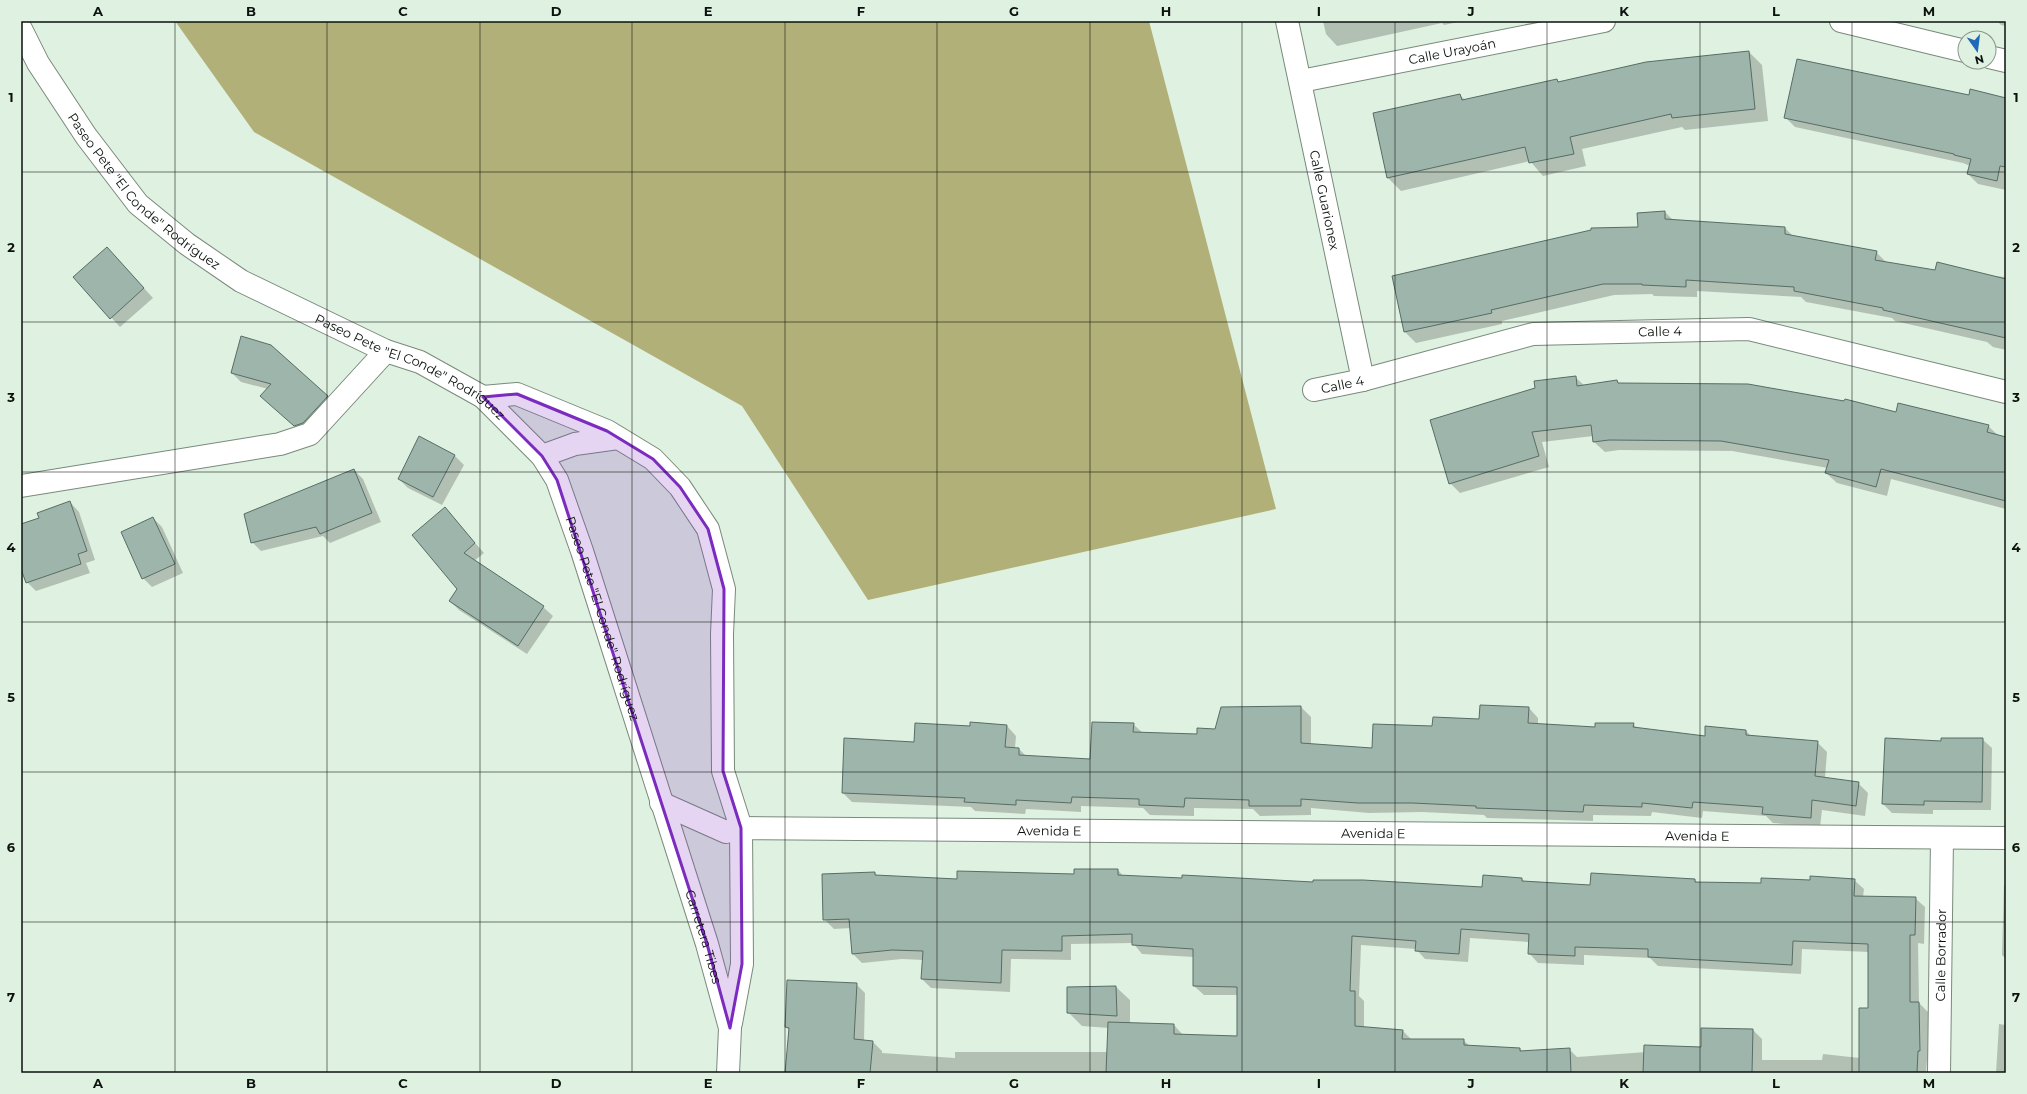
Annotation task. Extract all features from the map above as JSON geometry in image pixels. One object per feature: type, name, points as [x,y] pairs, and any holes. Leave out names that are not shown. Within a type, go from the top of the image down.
[{"type":"street","name":"Calle Guarionex","points":[[1287,21],[1301,81],[1363,380]]},
{"type":"street","name":"Calle Urayoán","points":[[1301,81],[1604,21]]},
{"type":"street","points":[[1841,21],[1957,49]]},
{"type":"street","name":"Paseo Pete \"El Conde\" Rodríguez","points":[[21,29],[38,63],[86,136],[138,204],[187,244],[241,281],[386,351],[420,362],[483,397],[542,456],[556,480],[582,551],[661,802]]},
{"type":"street","name":"Calle 4","points":[[1314,390],[1363,380],[1533,334],[1749,329],[2006,392]]},
{"type":"street","points":[[21,486],[280,444],[310,434],[386,351]]},
{"type":"street","points":[[483,397],[517,394],[607,431],[653,459],[680,487],[708,529],[724,589],[722,634],[723,771],[741,828],[742,964],[730,1028]]},
{"type":"street","points":[[542,456],[575,444],[618,438]]},
{"type":"street","name":"Avenida E","points":[[661,802],[726,832],[741,828],[2006,838]]},
{"type":"street","name":"Carretera Tibes","points":[[661,802],[707,944],[730,1028],[728,1073]]},
{"type":"street","name":"Calle Borrador","points":[[1939,1073],[1942,838]]},
{"type":"highlighted area","points":[[517,394],[607,431],[653,459],[680,487],[708,529],[724,589],[723,771],[741,828],[742,964],[730,1028],[707,944],[557,480],[542,456],[483,397]]},
{"type":"shaded area","points":[[175,21],[1149,21],[1276,509],[868,600],[742,406],[254,132]]},
{"type":"building","points":[[1749,51],[1755,109],[1672,118],[1671,114],[1570,137],[1574,154],[1529,163],[1525,147],[1387,178],[1373,113],[1460,94],[1462,100],[1557,79],[1558,82],[1646,62]]},
{"type":"building","points":[[1797,59],[1969,95],[1970,89],[2006,98],[2006,167],[2000,166],[1997,181],[1967,174],[1971,159],[1954,154],[1784,118]]},
{"type":"building","points":[[1665,211],[1665,219],[1785,227],[1785,234],[1877,251],[1875,260],[1935,270],[1937,262],[2006,279],[2006,338],[1883,310],[1883,308],[1794,291],[1794,287],[1686,280],[1686,287],[1642,284],[1603,284],[1491,310],[1492,313],[1404,332],[1392,276],[1591,230],[1591,228],[1638,227],[1637,213]]},
{"type":"building","points":[[107,247],[144,288],[110,319],[73,277]]},
{"type":"building","points":[[241,336],[271,345],[328,396],[303,423],[294,426],[260,396],[271,384],[231,373]]},
{"type":"building","points":[[1576,376],[1577,386],[1617,380],[1618,383],[1748,384],[1844,401],[1845,399],[1896,412],[1898,403],[1989,425],[1987,432],[2006,437],[2006,501],[1881,469],[1876,487],[1825,473],[1829,460],[1721,441],[1609,440],[1593,442],[1591,425],[1532,432],[1539,456],[1449,484],[1430,420],[1535,388],[1534,381]]},
{"type":"building","points":[[419,436],[455,455],[433,497],[398,479]]},
{"type":"building","points":[[354,469],[372,513],[320,534],[316,527],[251,543],[244,514]]},
{"type":"building","points":[[70,501],[87,551],[78,554],[81,564],[26,583],[21,569],[21,524],[39,518],[37,513]]},
{"type":"building","points":[[445,507],[475,543],[464,553],[544,606],[518,646],[449,601],[457,589],[412,535]]},
{"type":"building","points":[[153,517],[175,564],[142,579],[121,532]]},
{"type":"building","points":[[1480,705],[1529,707],[1528,723],[1595,727],[1595,723],[1634,723],[1633,727],[1705,736],[1705,726],[1746,730],[1746,735],[1818,741],[1815,776],[1859,782],[1856,806],[1812,800],[1811,818],[1762,814],[1763,807],[1693,802],[1692,808],[1642,803],[1642,807],[1584,805],[1583,812],[1476,808],[1476,806],[1412,803],[1358,803],[1301,799],[1301,806],[1249,806],[1249,800],[1185,798],[1184,807],[1139,805],[1139,799],[1072,797],[1071,803],[1016,800],[1016,805],[964,802],[965,798],[842,793],[844,738],[914,742],[915,723],[970,726],[970,722],[1007,725],[1005,747],[1019,748],[1019,755],[1090,759],[1092,722],[1134,723],[1133,732],[1197,734],[1197,728],[1215,729],[1221,707],[1301,706],[1301,743],[1372,748],[1373,724],[1432,726],[1433,717],[1479,719]]},
{"type":"building","points":[[1885,738],[1941,741],[1941,738],[1983,738],[1982,802],[1924,801],[1924,805],[1882,804]]},
{"type":"building","points":[[1074,869],[1118,869],[1118,875],[1182,878],[1182,875],[1313,882],[1313,880],[1363,880],[1482,887],[1483,875],[1522,878],[1522,881],[1590,885],[1591,873],[1695,879],[1695,882],[1761,883],[1761,878],[1810,880],[1810,876],[1855,879],[1854,896],[1916,897],[1915,935],[1910,935],[1910,1002],[1919,1002],[1920,1051],[1918,1051],[1917,1073],[1859,1073],[1859,1008],[1868,1008],[1868,944],[1793,941],[1792,965],[1648,957],[1648,949],[1575,947],[1575,956],[1528,954],[1529,934],[1461,929],[1459,954],[1415,951],[1416,941],[1352,936],[1350,991],[1355,991],[1355,1026],[1403,1030],[1402,1039],[1464,1039],[1464,1045],[1520,1048],[1520,1051],[1570,1048],[1571,1073],[1106,1073],[1108,1022],[1174,1024],[1174,1034],[1237,1036],[1237,987],[1193,986],[1193,949],[1132,945],[1132,934],[1062,936],[1062,951],[1002,950],[1001,983],[921,979],[923,951],[892,950],[852,954],[849,919],[823,920],[822,874],[875,872],[875,875],[957,879],[957,871],[1074,874]]},
{"type":"building","points":[[787,980],[857,983],[854,1039],[873,1041],[870,1073],[785,1073],[789,1028],[785,1027]]},
{"type":"building","points":[[1116,986],[1117,1016],[1067,1013],[1067,987]]},
{"type":"building","points":[[1701,1028],[1753,1029],[1752,1073],[1643,1073],[1644,1045],[1701,1047]]}]
